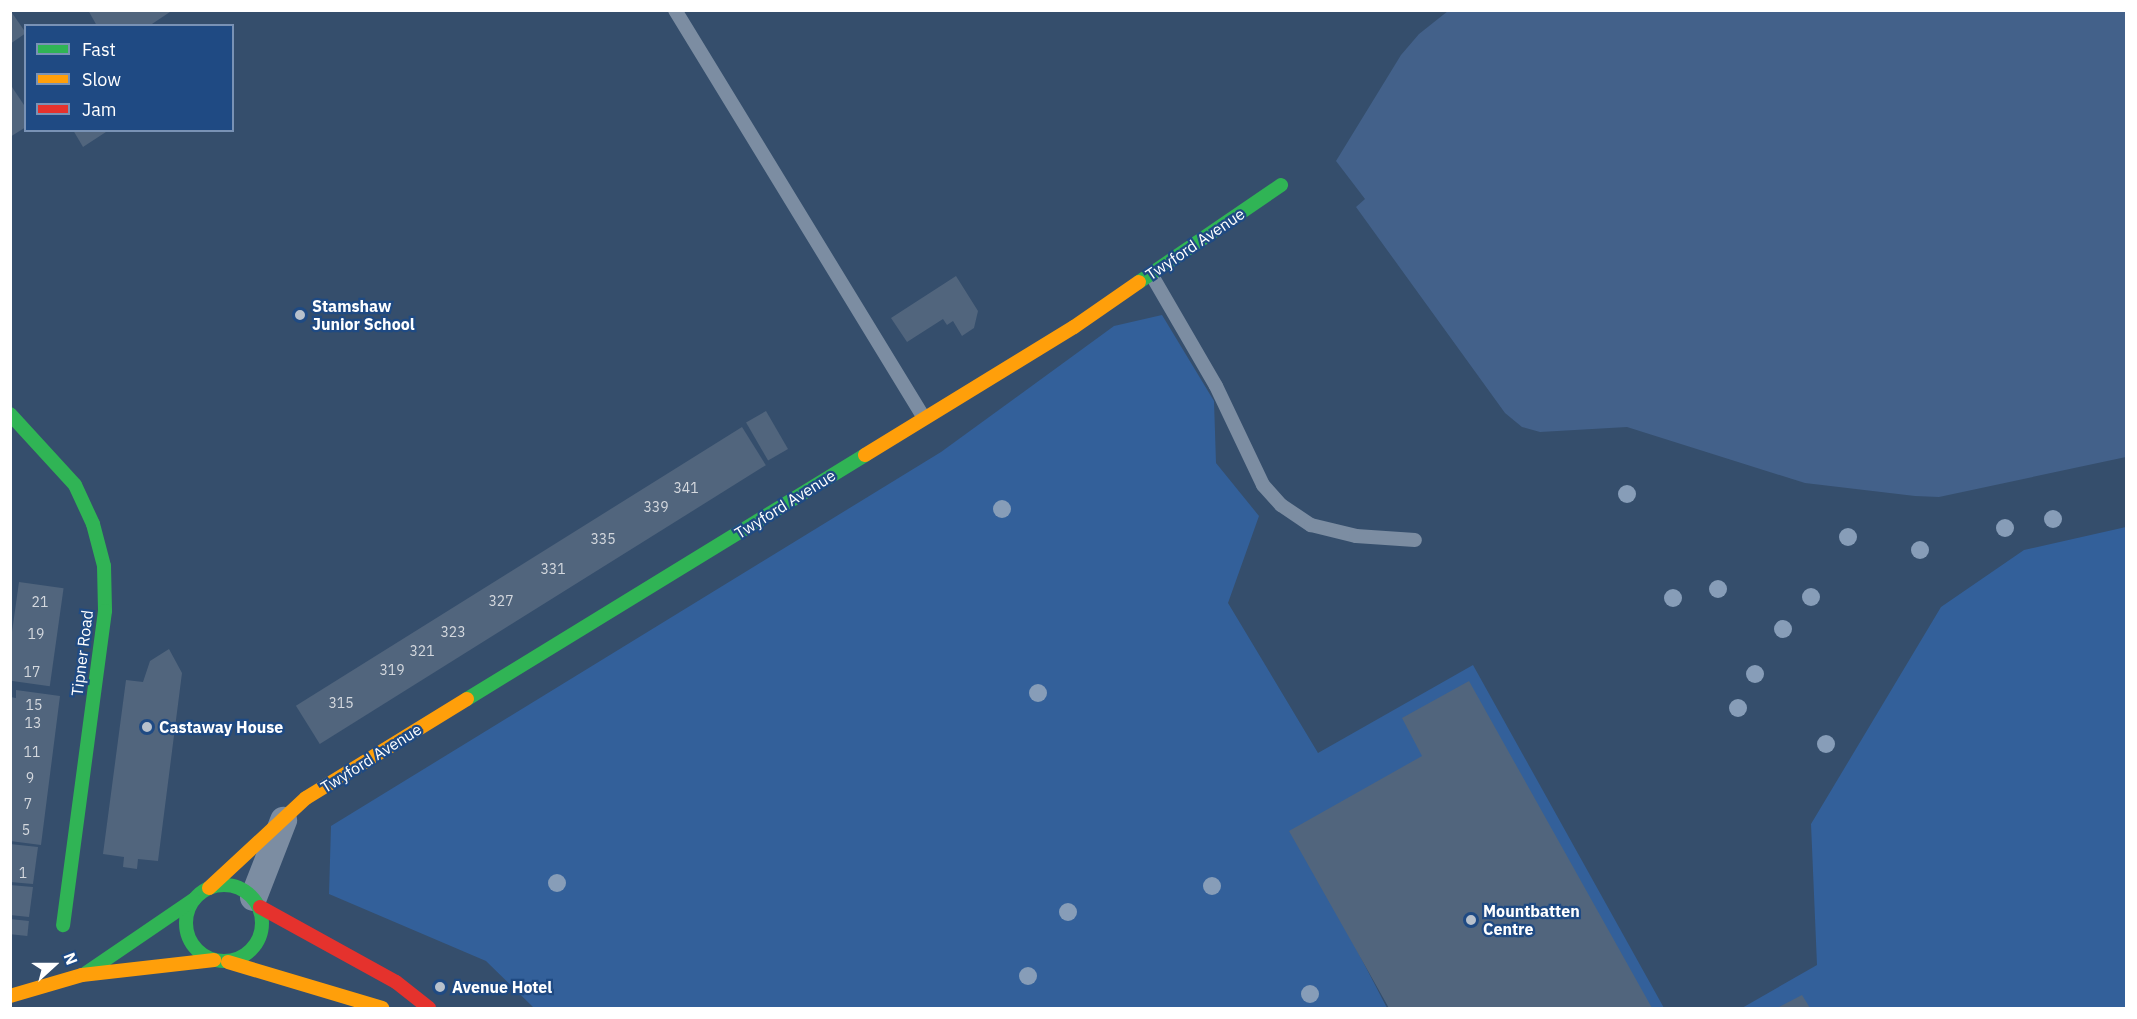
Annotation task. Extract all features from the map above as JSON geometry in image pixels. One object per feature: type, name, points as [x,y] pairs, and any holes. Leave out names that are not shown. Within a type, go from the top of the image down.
[{"type":"street","name":"Twyford Avenue","points":[[209,888],[306,798],[1074,327],[1281,185]]},
{"type":"street","name":"Tipner Road","points":[[10,414],[75,485],[93,524],[104,566],[105,610],[63,925]]},
{"type":"street","name":"Twyford Avenue","points":[[256,902],[284,817]]},
{"type":"street","points":[[82,975],[209,888],[232,885],[256,902],[396,982],[429,1008]]},
{"type":"street","points":[[193,900],[186,924],[188,936],[203,955],[214,960]]},
{"type":"street","points":[[228,962],[245,955],[258,942],[262,931],[256,902]]},
{"type":"street","points":[[10,996],[82,975],[214,960],[228,962],[382,1008]]},
{"type":"lane","points":[[675,10],[924,418]]},
{"type":"lane","points":[[1151,274],[1216,386],[1263,485],[1281,505],[1311,525],[1356,536],[1415,540]]},
{"type":"shaded area","points":[[1448,11],[2126,11],[2126,457],[1939,497],[1915,496],[1805,483],[1627,427],[1540,432],[1522,427],[1505,413],[1356,207],[1365,199],[1336,161],[1401,55],[1419,34]]},
{"type":"shaded area","points":[[1162,315],[1214,401],[1216,463],[1259,516],[1228,603],[1318,753],[1473,665],[1664,1008],[1389,1008],[1346,929],[1387,1008],[534,1008],[486,961],[329,894],[331,826],[941,452],[1114,326]]},
{"type":"shaded area","points":[[2126,527],[2126,1008],[1742,1008],[1817,965],[1811,824],[1941,607],[2024,550]]},
{"type":"building","points":[[10,10],[24,30],[24,34],[10,44]]},
{"type":"building","points":[[88,10],[173,10],[152,24],[96,24]]},
{"type":"building","points":[[10,84],[24,105],[24,128],[10,137]]},
{"type":"building","points":[[74,132],[106,132],[83,147]]},
{"type":"building","points":[[956,276],[978,311],[974,328],[962,336],[953,321],[947,325],[943,319],[907,342],[891,318]]},
{"type":"building","points":[[766,411],[788,449],[768,461],[746,423]]},
{"type":"building","points":[[742,427],[766,465],[320,744],[296,706]]},
{"type":"building","points":[[19,582],[64,588],[50,686],[10,681],[10,646]]},
{"type":"building","points":[[169,649],[182,673],[158,861],[138,859],[137,869],[123,867],[124,857],[103,854],[126,680],[143,682],[150,661]]},
{"type":"building","name":"Mountbatten Centre","points":[[1469,681],[1652,1008],[1389,1008],[1289,831],[1422,756],[1402,718]]},
{"type":"building","points":[[16,690],[60,696],[41,845],[10,841],[10,697],[16,698]]},
{"type":"building","points":[[10,844],[38,847],[33,884],[10,882]]},
{"type":"building","points":[[10,885],[33,887],[29,917],[10,915]]},
{"type":"building","points":[[10,919],[29,921],[27,936],[10,934]]},
{"type":"building","points":[[1802,995],[1810,1008],[1777,1008]]},
{"type":"traffic: fast","points":[[1139,282],[1281,185]]},
{"type":"traffic: fast","points":[[10,414],[75,485],[93,524],[104,566],[105,611],[63,925]]},
{"type":"traffic: fast","points":[[467,699],[865,455]]},
{"type":"traffic: fast","points":[[217,885],[231,885],[245,891],[256,902],[262,916],[262,923],[259,938],[251,950],[231,961],[217,961],[203,955],[192,944],[186,930],[186,916],[192,902],[203,891],[217,885]]},
{"type":"traffic: fast","points":[[86,973],[193,900]]},
{"type":"traffic: slow","points":[[865,455],[1074,327],[1139,282]]},
{"type":"traffic: slow","points":[[209,888],[306,798],[467,699]]},
{"type":"traffic: slow","points":[[10,996],[82,975],[214,960]]},
{"type":"traffic: slow","points":[[228,962],[382,1008]]},
{"type":"traffic: jam","points":[[260,907],[396,982],[429,1008]]},
{"type":"place","name":"Stamshaw Junior School","points":[[300,315]]},
{"type":"place","name":"Castaway House","points":[[147,727]]},
{"type":"place","name":"Mountbatten Centre","points":[[1471,920]]},
{"type":"place","name":"Avenue Hotel","points":[[440,987]]}]
